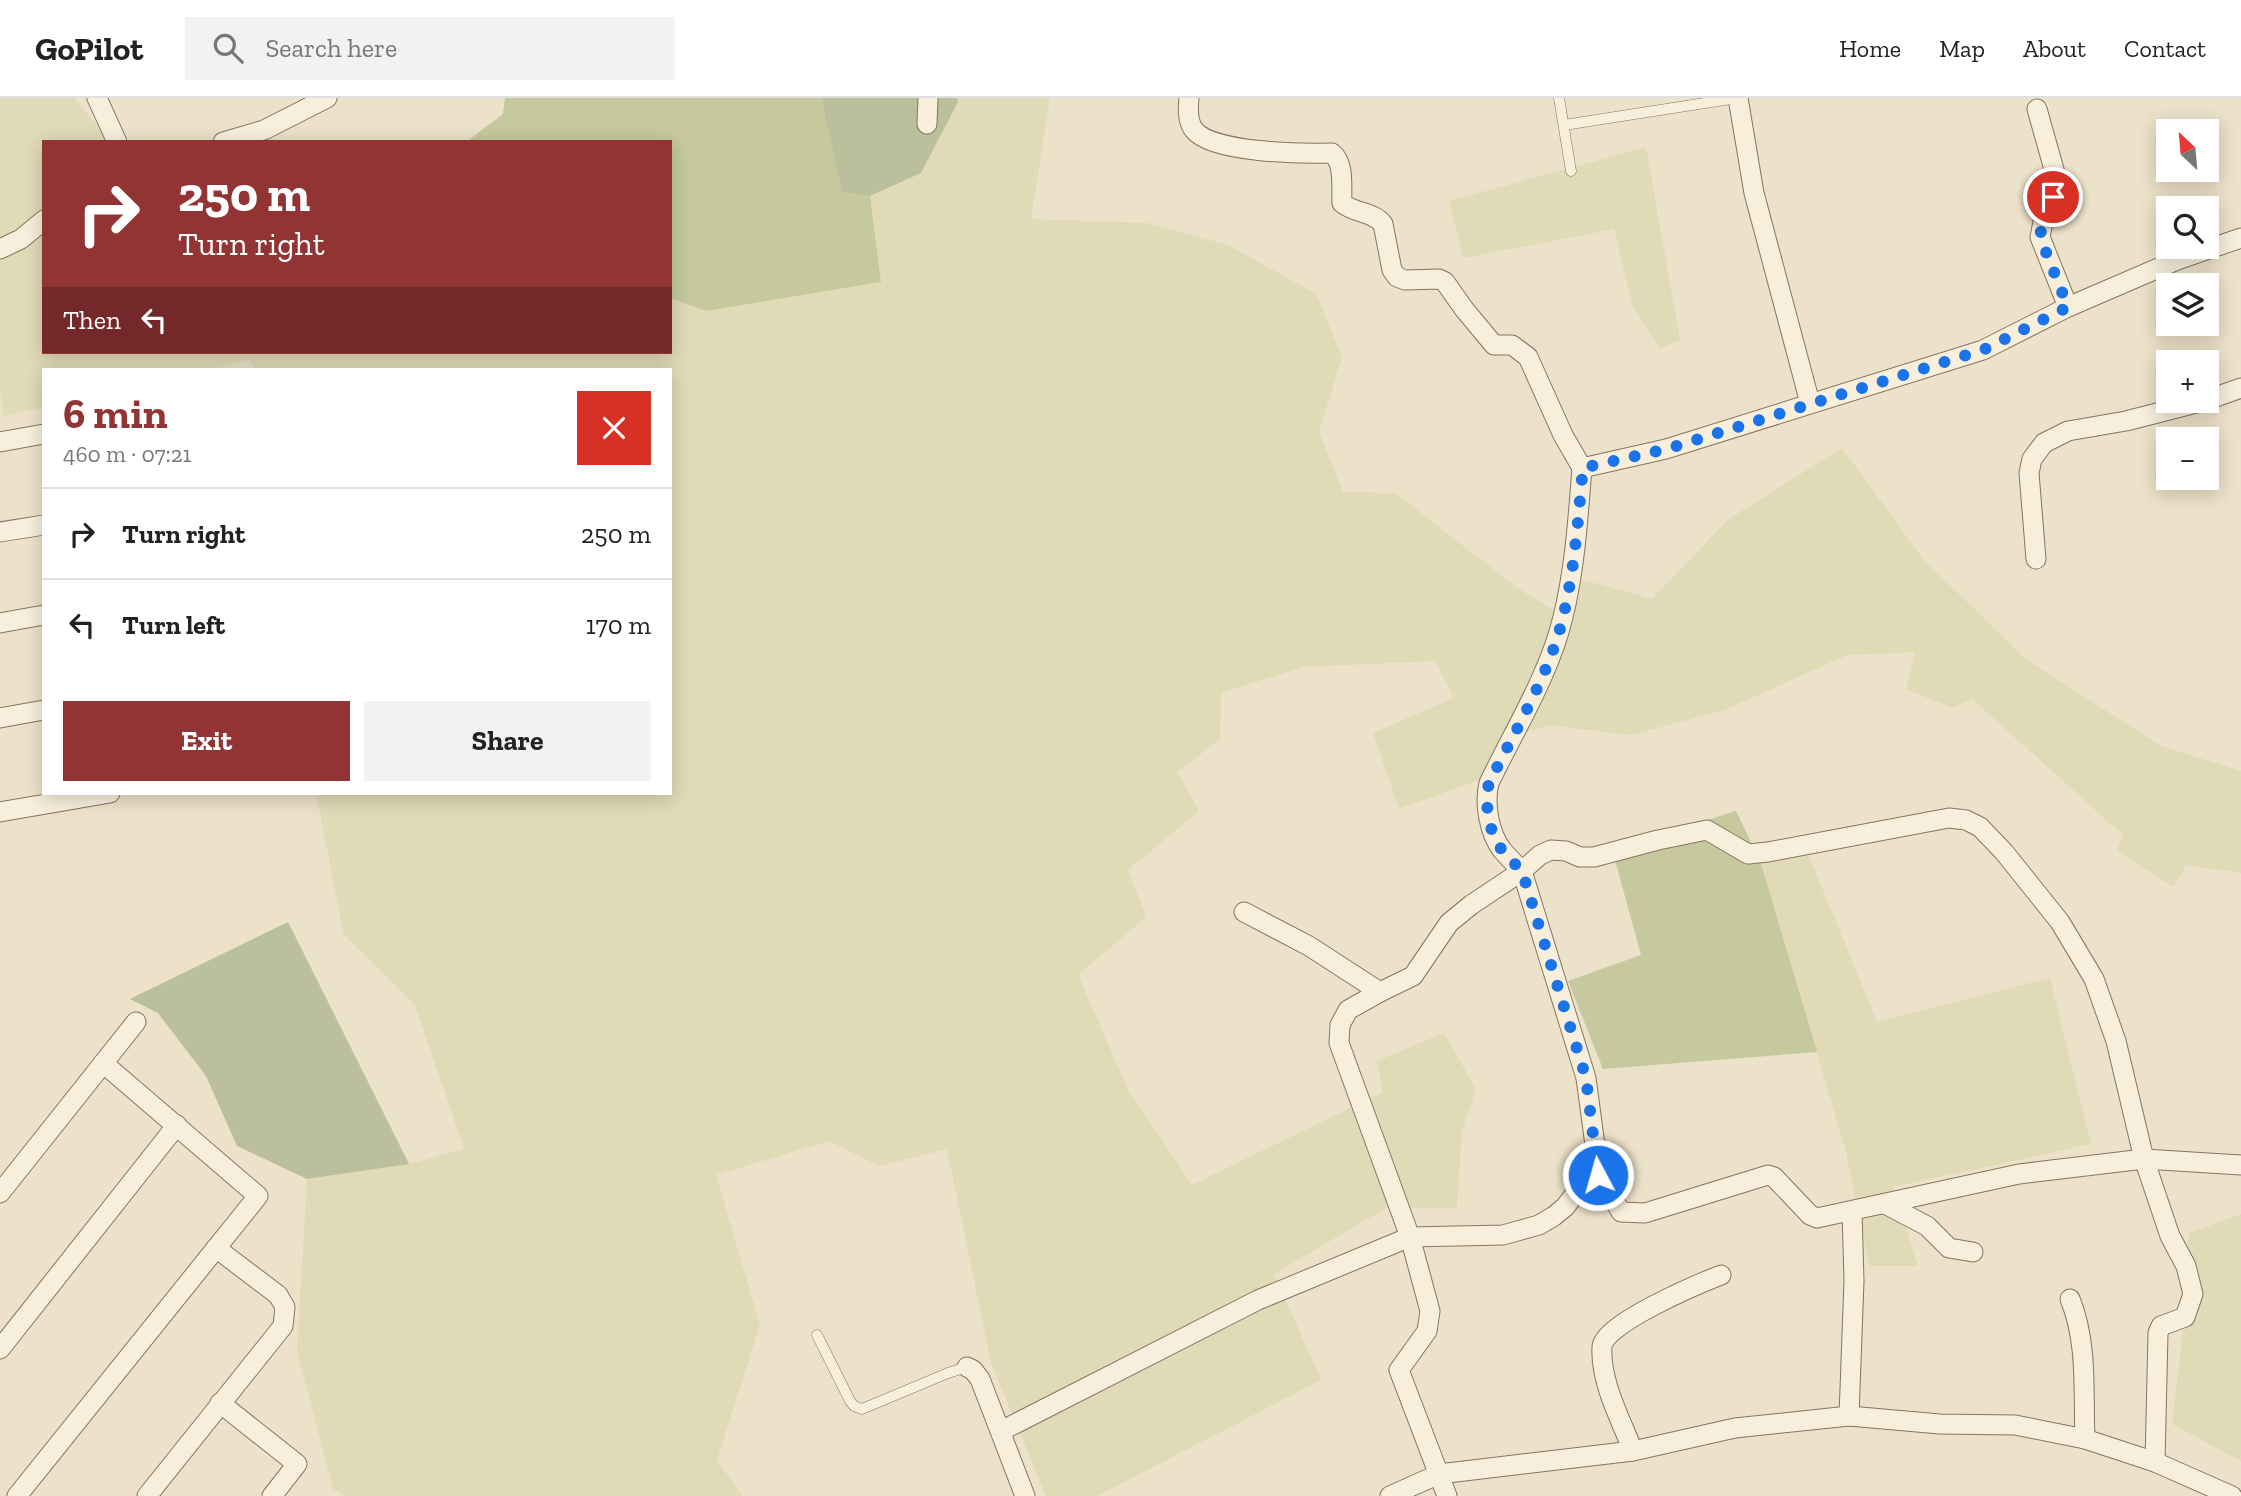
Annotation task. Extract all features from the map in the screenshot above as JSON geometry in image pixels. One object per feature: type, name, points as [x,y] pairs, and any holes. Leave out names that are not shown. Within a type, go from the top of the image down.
[{"type":"street","points":[[97,98],[116,140]]},
{"type":"street","points":[[230,140],[264,130],[327,98]]},
{"type":"street","points":[[927,124],[928,98]]},
{"type":"street","points":[[1189,98],[1188,112],[1192,128],[1201,137],[1262,151],[1332,153],[1337,157],[1340,164],[1342,203],[1350,210],[1378,218],[1382,224],[1392,270],[1397,277],[1405,280],[1439,279],[1445,282],[1494,345],[1512,345],[1528,357],[1563,435],[1583,468],[1576,543],[1563,618],[1539,680],[1489,783],[1486,796],[1500,849],[1522,871],[1586,1078],[1598,1175],[1620,1212],[1644,1213],[1768,1175],[1774,1177],[1811,1216],[1820,1218],[2018,1174],[2144,1159],[2241,1165]]},
{"type":"street","points":[[1737,98],[1754,193],[1810,403]]},
{"type":"street","points":[[2037,109],[2057,180],[2053,197],[2043,217],[2040,237],[2068,307]]},
{"type":"street","points":[[0,249],[21,239],[42,222]]},
{"type":"street","points":[[1583,468],[1667,449],[1983,350],[2068,307],[2177,260],[2241,238]]},
{"type":"street","points":[[2219,395],[2241,388]]},
{"type":"street","points":[[2036,559],[2029,473],[2032,460],[2044,443],[2068,431],[2156,413]]},
{"type":"street","points":[[0,442],[42,434]]},
{"type":"street","points":[[0,532],[42,525]]},
{"type":"street","points":[[0,623],[42,615]]},
{"type":"street","points":[[0,718],[42,710]]},
{"type":"street","points":[[0,812],[98,795]]},
{"type":"street","points":[[1447,1496],[1399,1370],[1427,1331],[1430,1320],[1410,1237],[1339,1043],[1340,1025],[1348,1010],[1413,976],[1449,923],[1540,855],[1551,850],[1566,851],[1580,857],[1594,857],[1707,830],[1748,854],[1950,818],[1966,820],[1980,827],[2004,852],[2060,922],[2094,979],[2116,1041],[2144,1159],[2170,1236],[2186,1266],[2193,1294],[2185,1317],[2161,1326],[2158,1333],[2155,1462]]},
{"type":"street","points":[[1244,912],[1309,946],[1380,992]]},
{"type":"street","points":[[0,1193],[136,1021]]},
{"type":"street","points":[[17,1496],[258,1196],[103,1063]]},
{"type":"street","points":[[0,1349],[177,1125]]},
{"type":"street","points":[[1002,1431],[1258,1300],[1410,1237],[1503,1235],[1539,1225],[1565,1207],[1585,1181],[1598,1175]]},
{"type":"street","points":[[1885,1203],[1927,1226],[1949,1248],[1973,1252]]},
{"type":"street","points":[[1849,1416],[1854,1281],[1852,1211]]},
{"type":"street","points":[[147,1496],[283,1326],[285,1307],[278,1295],[216,1248]]},
{"type":"street","points":[[1633,1451],[1606,1377],[1602,1345],[1606,1334],[1647,1309],[1721,1275]]},
{"type":"street","points":[[2070,1300],[2083,1346],[2085,1439]]},
{"type":"street","points":[[967,1367],[980,1379],[1025,1496]]},
{"type":"street","points":[[220,1404],[297,1464],[272,1496]]},
{"type":"street","points":[[1390,1496],[1439,1474],[1633,1451],[1735,1428],[1849,1416],[1940,1424],[2015,1426],[2085,1439],[2155,1462],[2232,1496]]},
{"type":"lane","points":[[1559,98],[1572,171]]},
{"type":"lane","points":[[1564,125],[1737,98]]},
{"type":"lane","points":[[817,1335],[850,1401],[862,1409],[967,1367]]},
{"type":"shaded area","points":[[0,98],[74,98],[109,140],[42,140],[42,354],[672,354],[672,299],[707,311],[881,282],[870,196],[921,173],[958,102],[957,98],[1050,98],[1031,219],[1147,223],[1228,245],[1316,294],[1342,357],[1319,432],[1343,492],[1395,493],[1516,587],[1560,614],[1572,577],[1652,599],[1729,519],[1842,448],[1923,559],[2027,660],[2161,746],[2241,771],[2241,873],[2186,865],[2173,887],[2117,851],[2123,835],[1972,699],[1953,708],[1906,689],[1915,652],[1847,655],[1725,710],[1631,735],[1549,725],[1512,737],[1495,774],[1399,809],[1373,733],[1454,698],[1435,661],[1303,667],[1221,693],[1220,739],[1177,772],[1199,811],[1128,870],[1146,917],[1078,975],[1128,1090],[1192,1185],[1383,1092],[1377,1061],[1444,1033],[1476,1089],[1462,1131],[1457,1208],[1386,1208],[1274,1274],[1321,1380],[1097,1496],[1046,1496],[991,1363],[947,1149],[879,1166],[829,1141],[716,1175],[760,1325],[717,1460],[742,1496],[345,1496],[333,1489],[297,1351],[307,1179],[409,1164],[464,1149],[415,1005],[344,935],[316,795],[672,795],[672,368],[254,368],[250,360],[214,368],[42,368],[42,407],[4,416],[0,391]]},
{"type":"shaded area","points":[[1646,147],[1680,340],[1660,349],[1632,304],[1614,229],[1464,258],[1449,201]]},
{"type":"shaded area","points":[[1805,846],[1877,1022],[2050,978],[2091,1144],[1893,1187],[1918,1266],[1869,1266],[1846,1152],[1760,860]]},
{"type":"shaded area","points":[[2241,1214],[2241,1461],[2172,1424],[2183,1331],[2189,1233]]},
{"type":"green space","points":[[505,98],[821,98],[842,191],[870,196],[881,282],[706,311],[672,299],[672,140],[470,140],[503,114]]},
{"type":"green space","points":[[821,98],[957,98],[958,102],[921,173],[870,196],[842,192]]},
{"type":"green space","points":[[1736,811],[1760,860],[1817,1052],[1603,1069],[1568,981],[1641,955],[1612,849]]},
{"type":"green space","points":[[288,922],[409,1164],[307,1179],[237,1146],[206,1076],[158,1013],[130,999]]},
{"type":"route","points":[[1598,1175],[1586,1078],[1522,871],[1500,849],[1494,836],[1486,796],[1489,783],[1546,665],[1563,618],[1576,543],[1583,468],[1667,449],[1983,350],[2068,307],[2040,237],[2043,217],[2053,197]]}]
